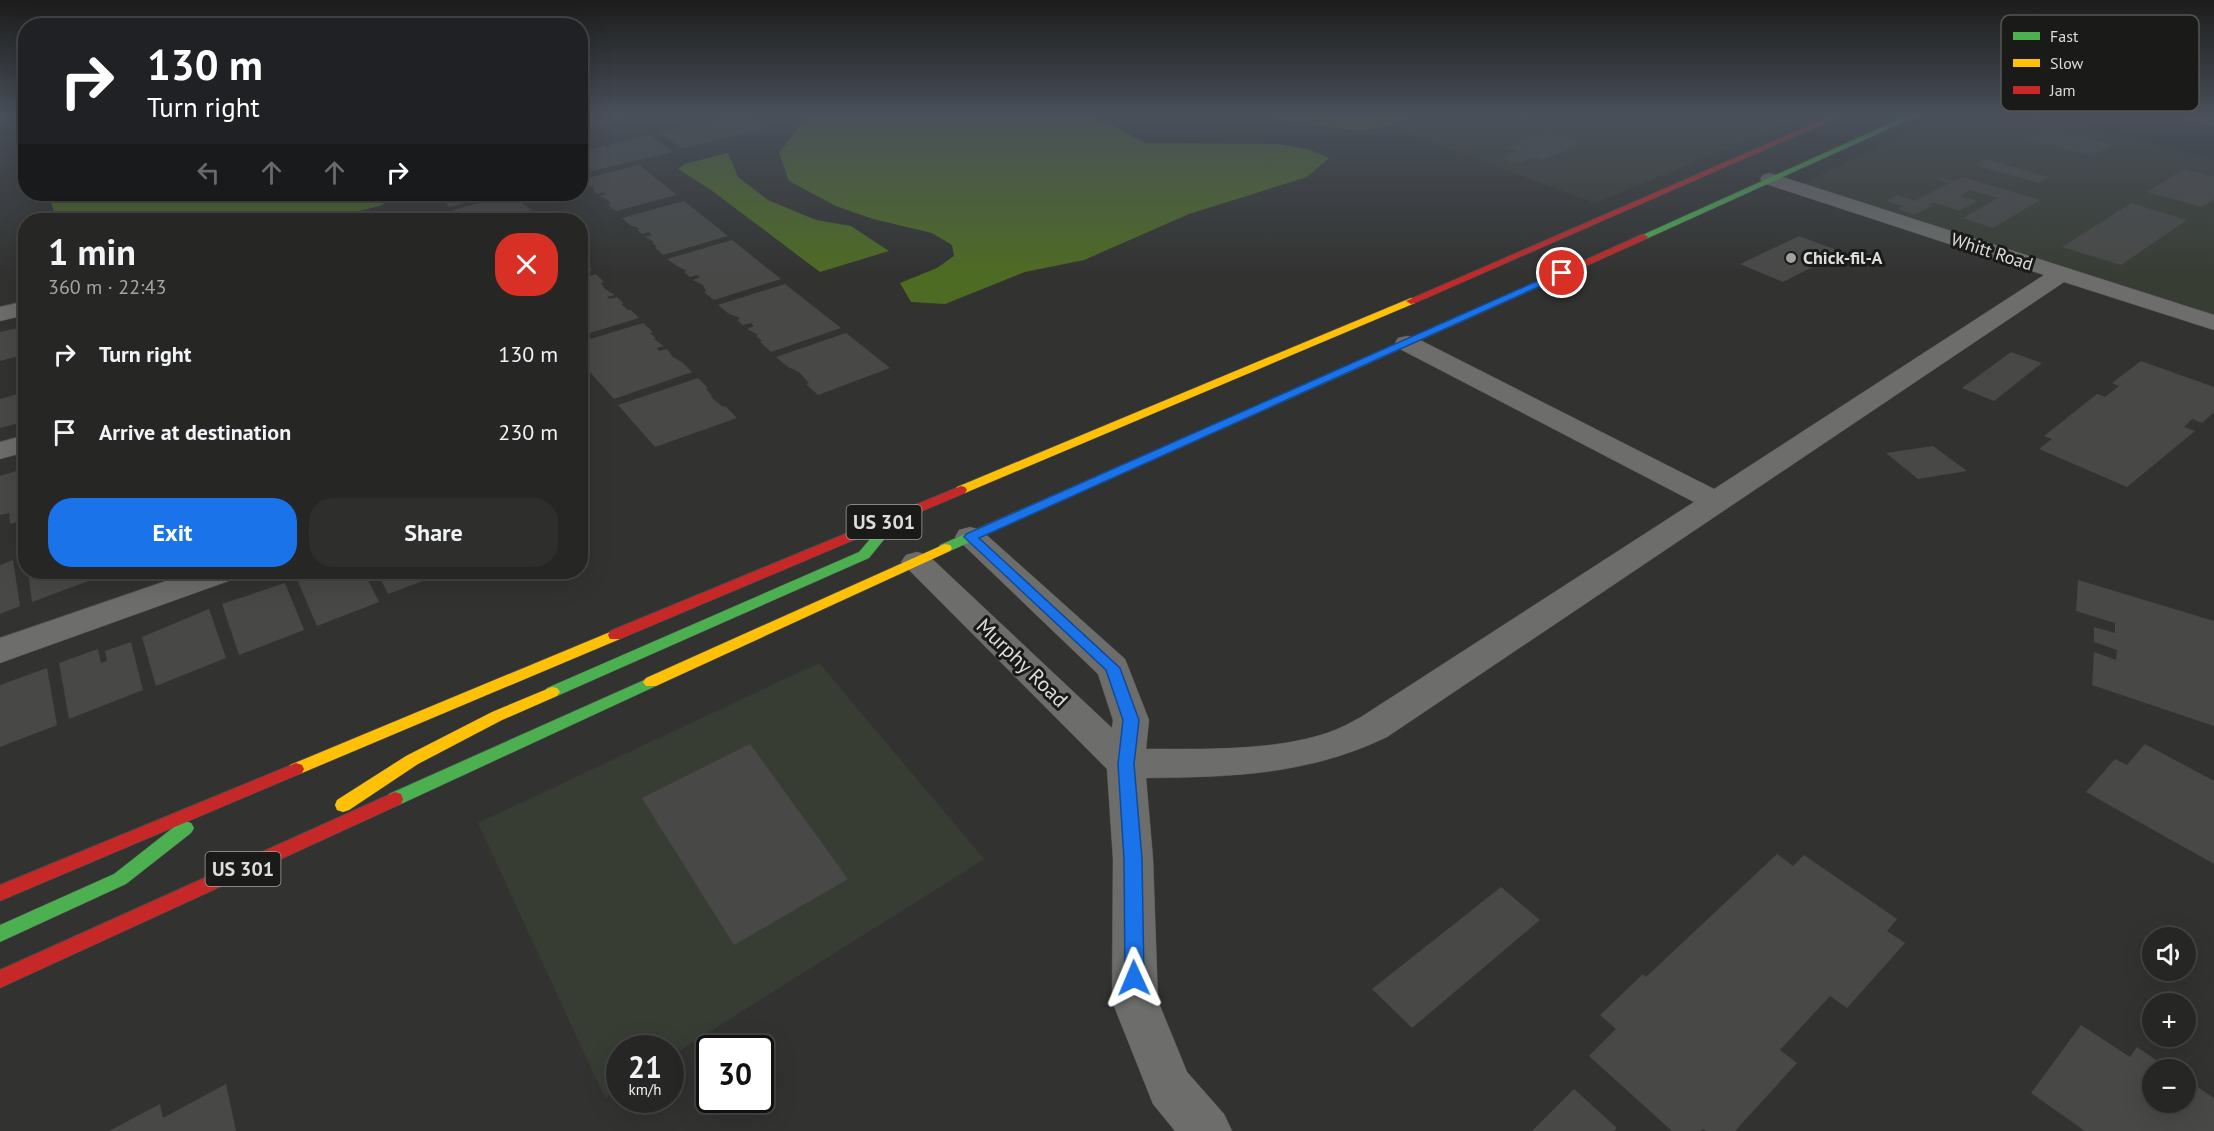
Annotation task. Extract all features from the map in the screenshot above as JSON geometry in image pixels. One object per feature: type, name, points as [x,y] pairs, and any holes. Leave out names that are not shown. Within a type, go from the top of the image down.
[{"type":"main road","name":"US 301","points":[[0,893],[1383,313],[1720,168]]},
{"type":"main road","points":[[1718,184],[1726,179],[1724,168]]},
{"type":"main road","name":"US 301","points":[[0,979],[917,562],[960,534],[1412,340],[1777,168]]},
{"type":"main road","points":[[1346,345],[1383,313]]},
{"type":"main road","points":[[1412,340],[1427,321]]},
{"type":"main road","points":[[251,865],[412,760],[496,716],[864,555],[897,517]]},
{"type":"main road","points":[[917,562],[960,534]]},
{"type":"main road","points":[[0,934],[120,879],[217,802]]},
{"type":"street","name":"Whitt Road","points":[[1769,171],[2061,274],[2214,323]]},
{"type":"street","points":[[1126,764],[1234,761],[1278,757],[1330,747],[1374,727],[2061,274]]},
{"type":"street","points":[[0,314],[18,310]]},
{"type":"street","points":[[1412,340],[1716,501]]},
{"type":"street","points":[[0,451],[18,445]]},
{"type":"street","points":[[960,534],[1113,668],[1131,720],[1126,764],[1133,859],[1135,1001],[1170,1088],[1207,1131]]},
{"type":"street","name":"Murphy Road","points":[[917,562],[1126,764]]},
{"type":"street","points":[[0,651],[203,579]]},
{"type":"shaded area","points":[[734,168],[738,177],[768,200],[816,220],[851,226],[889,251],[820,272],[711,190],[678,169]]},
{"type":"shaded area","points":[[784,168],[1318,168],[1307,177],[1189,214],[1084,260],[1025,272],[945,304],[911,302],[900,283],[937,268],[954,256],[952,245],[932,233],[873,219],[836,206],[789,181]]},
{"type":"shaded area","points":[[1500,168],[1681,168],[1595,203]]},
{"type":"shaded area","points":[[1835,168],[2214,168],[2214,318],[1801,185]]},
{"type":"shaded area","points":[[51,201],[388,201],[380,206],[350,213],[54,213]]},
{"type":"shaded area","points":[[819,663],[984,859],[704,1035],[696,1035],[696,1040],[684,1048],[684,1035],[606,1035],[605,1098],[478,823]]},
{"type":"building","points":[[588,168],[606,168],[588,172]]},
{"type":"building","points":[[628,168],[643,168],[677,195],[616,211],[608,205],[610,204],[608,200],[599,196],[606,194],[604,192],[597,194],[593,190],[595,189],[588,185],[588,178]]},
{"type":"building","points":[[1984,168],[2016,168],[2049,177],[2039,183]]},
{"type":"building","points":[[2184,169],[2214,177],[2214,199],[2202,207],[2147,192]]},
{"type":"building","points":[[1940,177],[1955,181],[1963,177],[2040,200],[1993,228],[1963,218],[1998,198],[1970,190],[1960,196],[1977,201],[1959,211],[1933,202],[1928,205],[1932,206],[1914,215],[1897,209],[1903,206],[1886,201],[1898,195],[1915,201],[1949,183],[1936,179]]},
{"type":"building","points":[[443,201],[473,201],[449,207]]},
{"type":"building","points":[[489,201],[521,201],[532,210],[525,213],[455,213],[452,210]]},
{"type":"building","points":[[684,201],[728,236],[663,255],[655,247],[657,247],[652,242],[654,242],[645,237],[652,235],[649,232],[642,234],[637,230],[640,229],[630,225],[622,218]]},
{"type":"building","points":[[2131,203],[2187,220],[2121,265],[2062,247]]},
{"type":"building","name":"Chick-fil-A","points":[[1799,236],[1842,252],[1783,282],[1740,264]]},
{"type":"building","points":[[732,240],[781,279],[714,300],[704,292],[706,291],[703,285],[693,280],[700,277],[697,275],[690,277],[684,272],[687,271],[667,259]]},
{"type":"building","points":[[596,274],[604,282],[601,283],[605,289],[615,295],[607,297],[610,299],[617,297],[623,303],[622,305],[639,318],[588,334],[588,276]]},
{"type":"building","points":[[785,284],[841,328],[771,352],[760,342],[762,341],[756,336],[758,335],[747,329],[754,326],[751,323],[743,325],[737,320],[740,319],[738,317],[729,314],[718,305]]},
{"type":"building","points":[[643,323],[653,332],[650,333],[656,338],[654,339],[664,346],[657,348],[659,351],[667,349],[673,357],[692,372],[614,399],[588,370],[588,340]]},
{"type":"building","points":[[18,328],[18,356],[0,361],[0,332]]},
{"type":"building","points":[[846,333],[890,368],[818,395],[806,384],[809,383],[799,372],[788,367],[776,357]]},
{"type":"building","points":[[2011,352],[2042,363],[1994,401],[1962,388]]},
{"type":"building","points":[[2141,361],[2214,387],[2214,412],[2202,423],[2192,419],[2184,427],[2195,431],[2127,487],[2039,449],[2052,439],[2044,436],[2097,394],[2105,397],[2119,386],[2112,383]]},
{"type":"building","points":[[698,378],[708,388],[706,389],[711,397],[737,418],[655,447],[618,405]]},
{"type":"building","points":[[18,394],[18,423],[0,428],[0,399]]},
{"type":"building","points":[[1933,446],[1967,471],[1918,479],[1886,453]]},
{"type":"building","points":[[18,470],[18,522],[10,524],[9,513],[0,515],[0,476]]},
{"type":"building","points":[[13,560],[20,606],[0,614],[0,565]]},
{"type":"building","points":[[29,579],[94,579],[32,602]]},
{"type":"building","points":[[297,579],[368,579],[379,602],[317,626]]},
{"type":"building","points":[[380,579],[428,579],[388,594]]},
{"type":"building","points":[[2078,580],[2214,621],[2214,726],[2092,685],[2094,652],[2116,660],[2117,650],[2094,642],[2094,627],[2115,633],[2115,623],[2076,611]]},
{"type":"building","points":[[285,583],[304,630],[239,655],[222,604]]},
{"type":"building","points":[[209,609],[226,658],[156,686],[142,637]]},
{"type":"building","points":[[131,642],[143,690],[69,719],[59,663],[98,649],[101,663],[107,661],[105,651]]},
{"type":"building","points":[[47,668],[57,725],[0,747],[0,685]]},
{"type":"building","points":[[750,744],[848,879],[734,945],[642,798]]},
{"type":"building","points":[[2145,744],[2214,781],[2214,864],[2086,792],[2115,759],[2127,765]]},
{"type":"building","points":[[1777,854],[1793,866],[1804,855],[1897,919],[1887,931],[1905,943],[1847,1008],[1830,996],[1780,1050],[1797,1063],[1735,1131],[1706,1131],[1703,1129],[1701,1131],[1672,1131],[1589,1056],[1616,1029],[1600,1015],[1643,974],[1646,977]]},
{"type":"building","points":[[1501,887],[1540,920],[1412,1028],[1372,989]]},
{"type":"building","points":[[2081,1025],[2130,1057],[2137,1047],[2155,1059],[2142,1059],[2142,1113],[2196,1113],[2196,1086],[2214,1098],[2214,1131],[2085,1131],[2031,1093]]},
{"type":"building","points":[[226,1084],[236,1131],[109,1131],[160,1104],[163,1118]]},
{"type":"building","points":[[1574,1089],[1617,1128],[1614,1131],[1532,1131]]},
{"type":"traffic: fast","points":[[1643,237],[1798,168]]},
{"type":"traffic: fast","points":[[945,548],[1366,361]]},
{"type":"traffic: fast","points":[[552,692],[864,555],[893,521]]},
{"type":"traffic: fast","points":[[395,799],[651,682]]},
{"type":"traffic: fast","points":[[0,934],[120,879],[185,828]]},
{"type":"traffic: slow","points":[[961,490],[1411,301]]},
{"type":"traffic: slow","points":[[651,682],[945,548]]},
{"type":"traffic: slow","points":[[296,769],[615,635]]},
{"type":"traffic: slow","points":[[343,805],[412,760],[497,716],[552,692]]},
{"type":"traffic: jam","points":[[1411,301],[1719,168]]},
{"type":"traffic: jam","points":[[1366,361],[1643,237]]},
{"type":"traffic: jam","points":[[615,635],[961,490]]},
{"type":"traffic: jam","points":[[0,893],[296,769]]},
{"type":"traffic: jam","points":[[0,979],[395,799]]},
{"type":"place","name":"Chick-fil-A","points":[[1791,258]]},
{"type":"route","points":[[1134,978],[1133,859],[1126,764],[1131,720],[1113,668],[970,537],[1562,273]]}]
